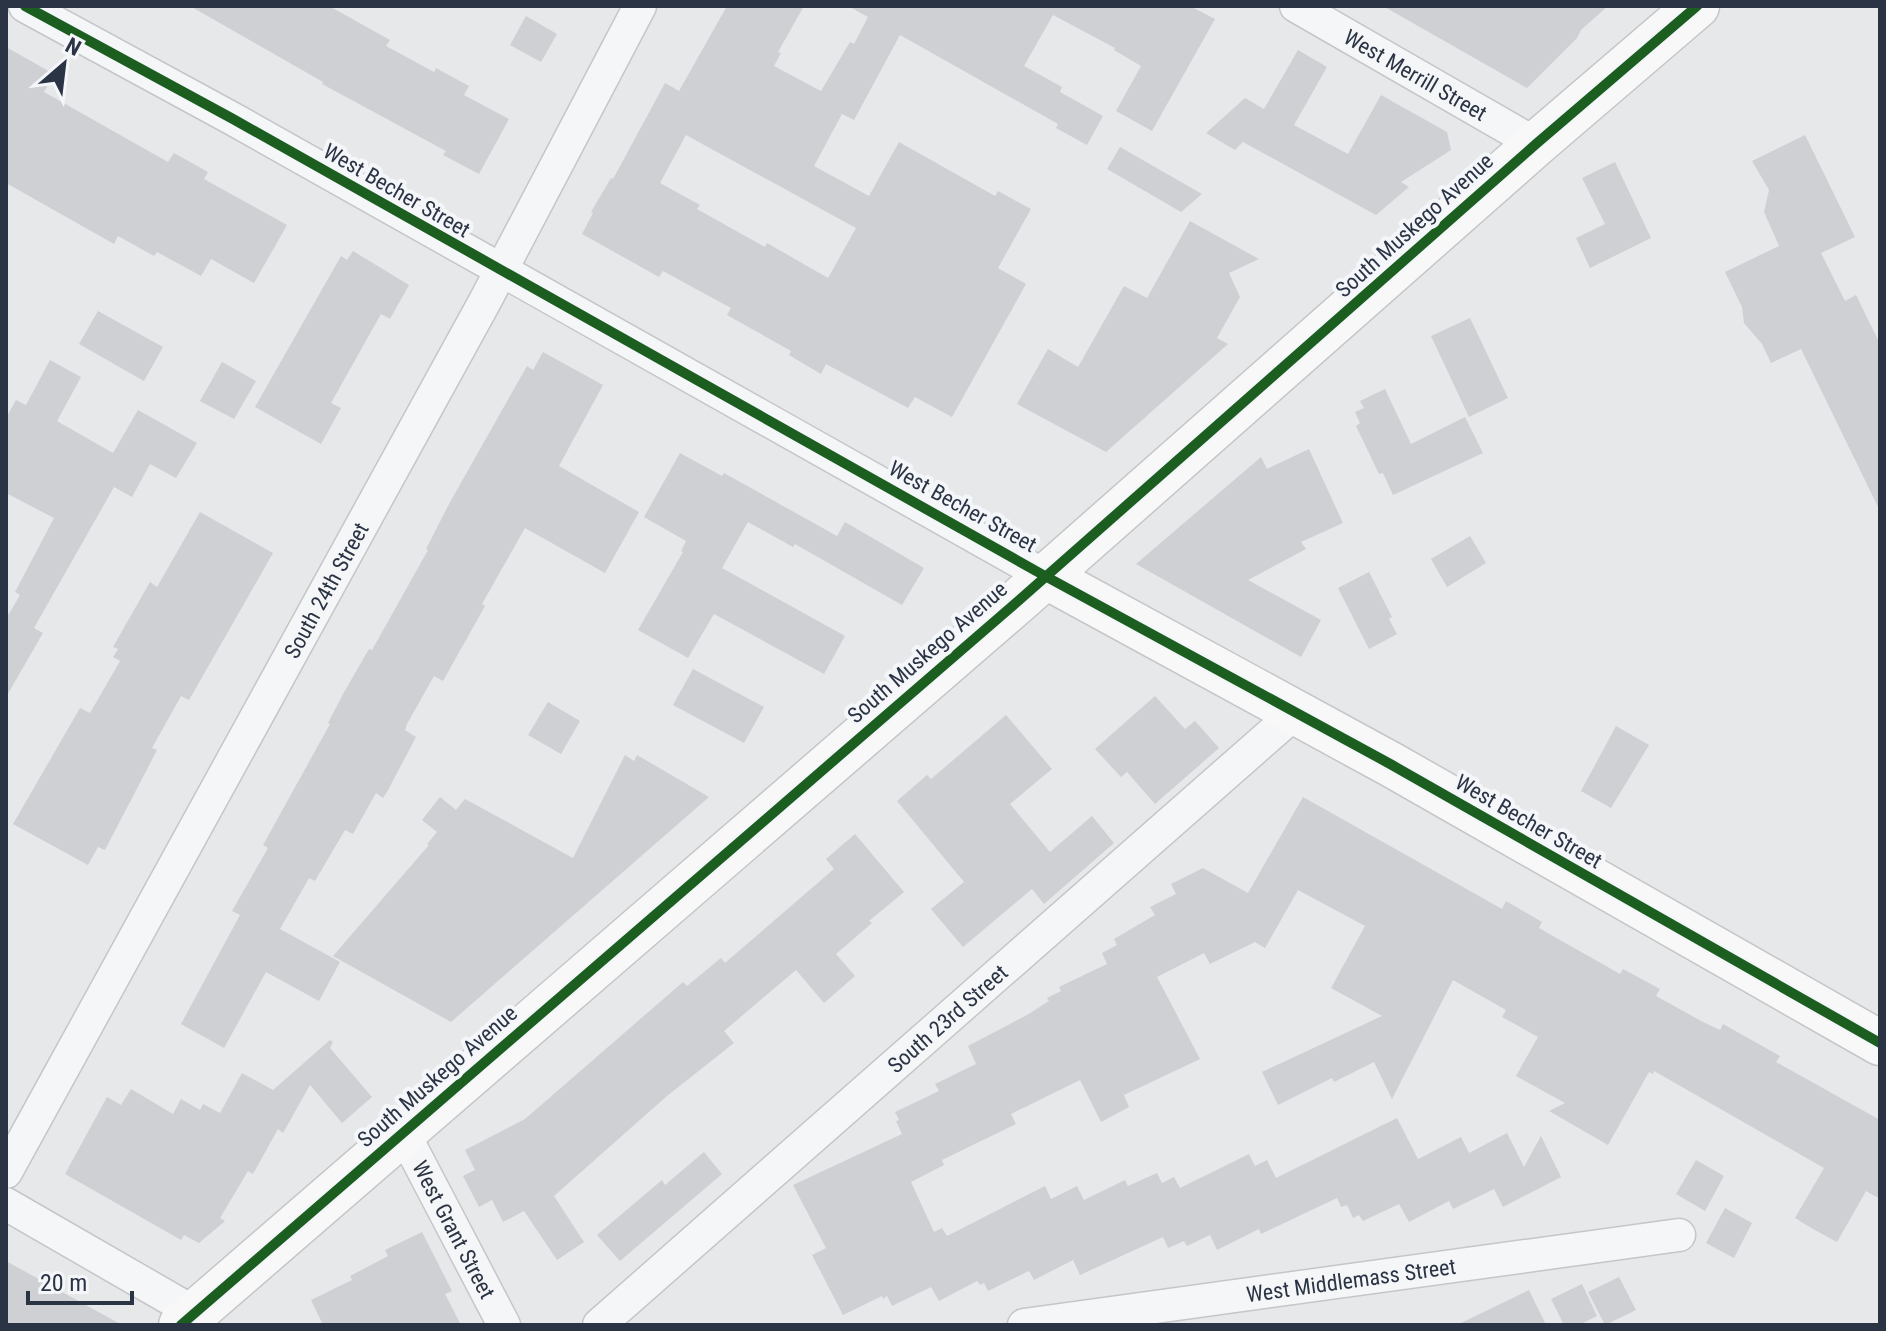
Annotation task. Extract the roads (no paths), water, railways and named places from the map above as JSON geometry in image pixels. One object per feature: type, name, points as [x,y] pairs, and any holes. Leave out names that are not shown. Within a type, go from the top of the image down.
[{"type":"street","name":"West Becher Street","points":[[25,6],[1295,713],[1880,1043]]},
{"type":"street","name":"South 24th Street","points":[[6,1172],[501,271],[640,6]]},
{"type":"street","name":"South Muskego Avenue","points":[[188,1319],[1697,6]]},
{"type":"street","name":"West Merrill Street","points":[[1310,9],[1536,144]]},
{"type":"street","name":"South 23rd Street","points":[[599,1325],[1295,713]]},
{"type":"street","name":"West Grant Street","points":[[403,1132],[504,1325]]},
{"type":"street","points":[[6,1204],[188,1319]]},
{"type":"street","name":"West Middlemass Street","points":[[1024,1325],[1679,1235]]}]
